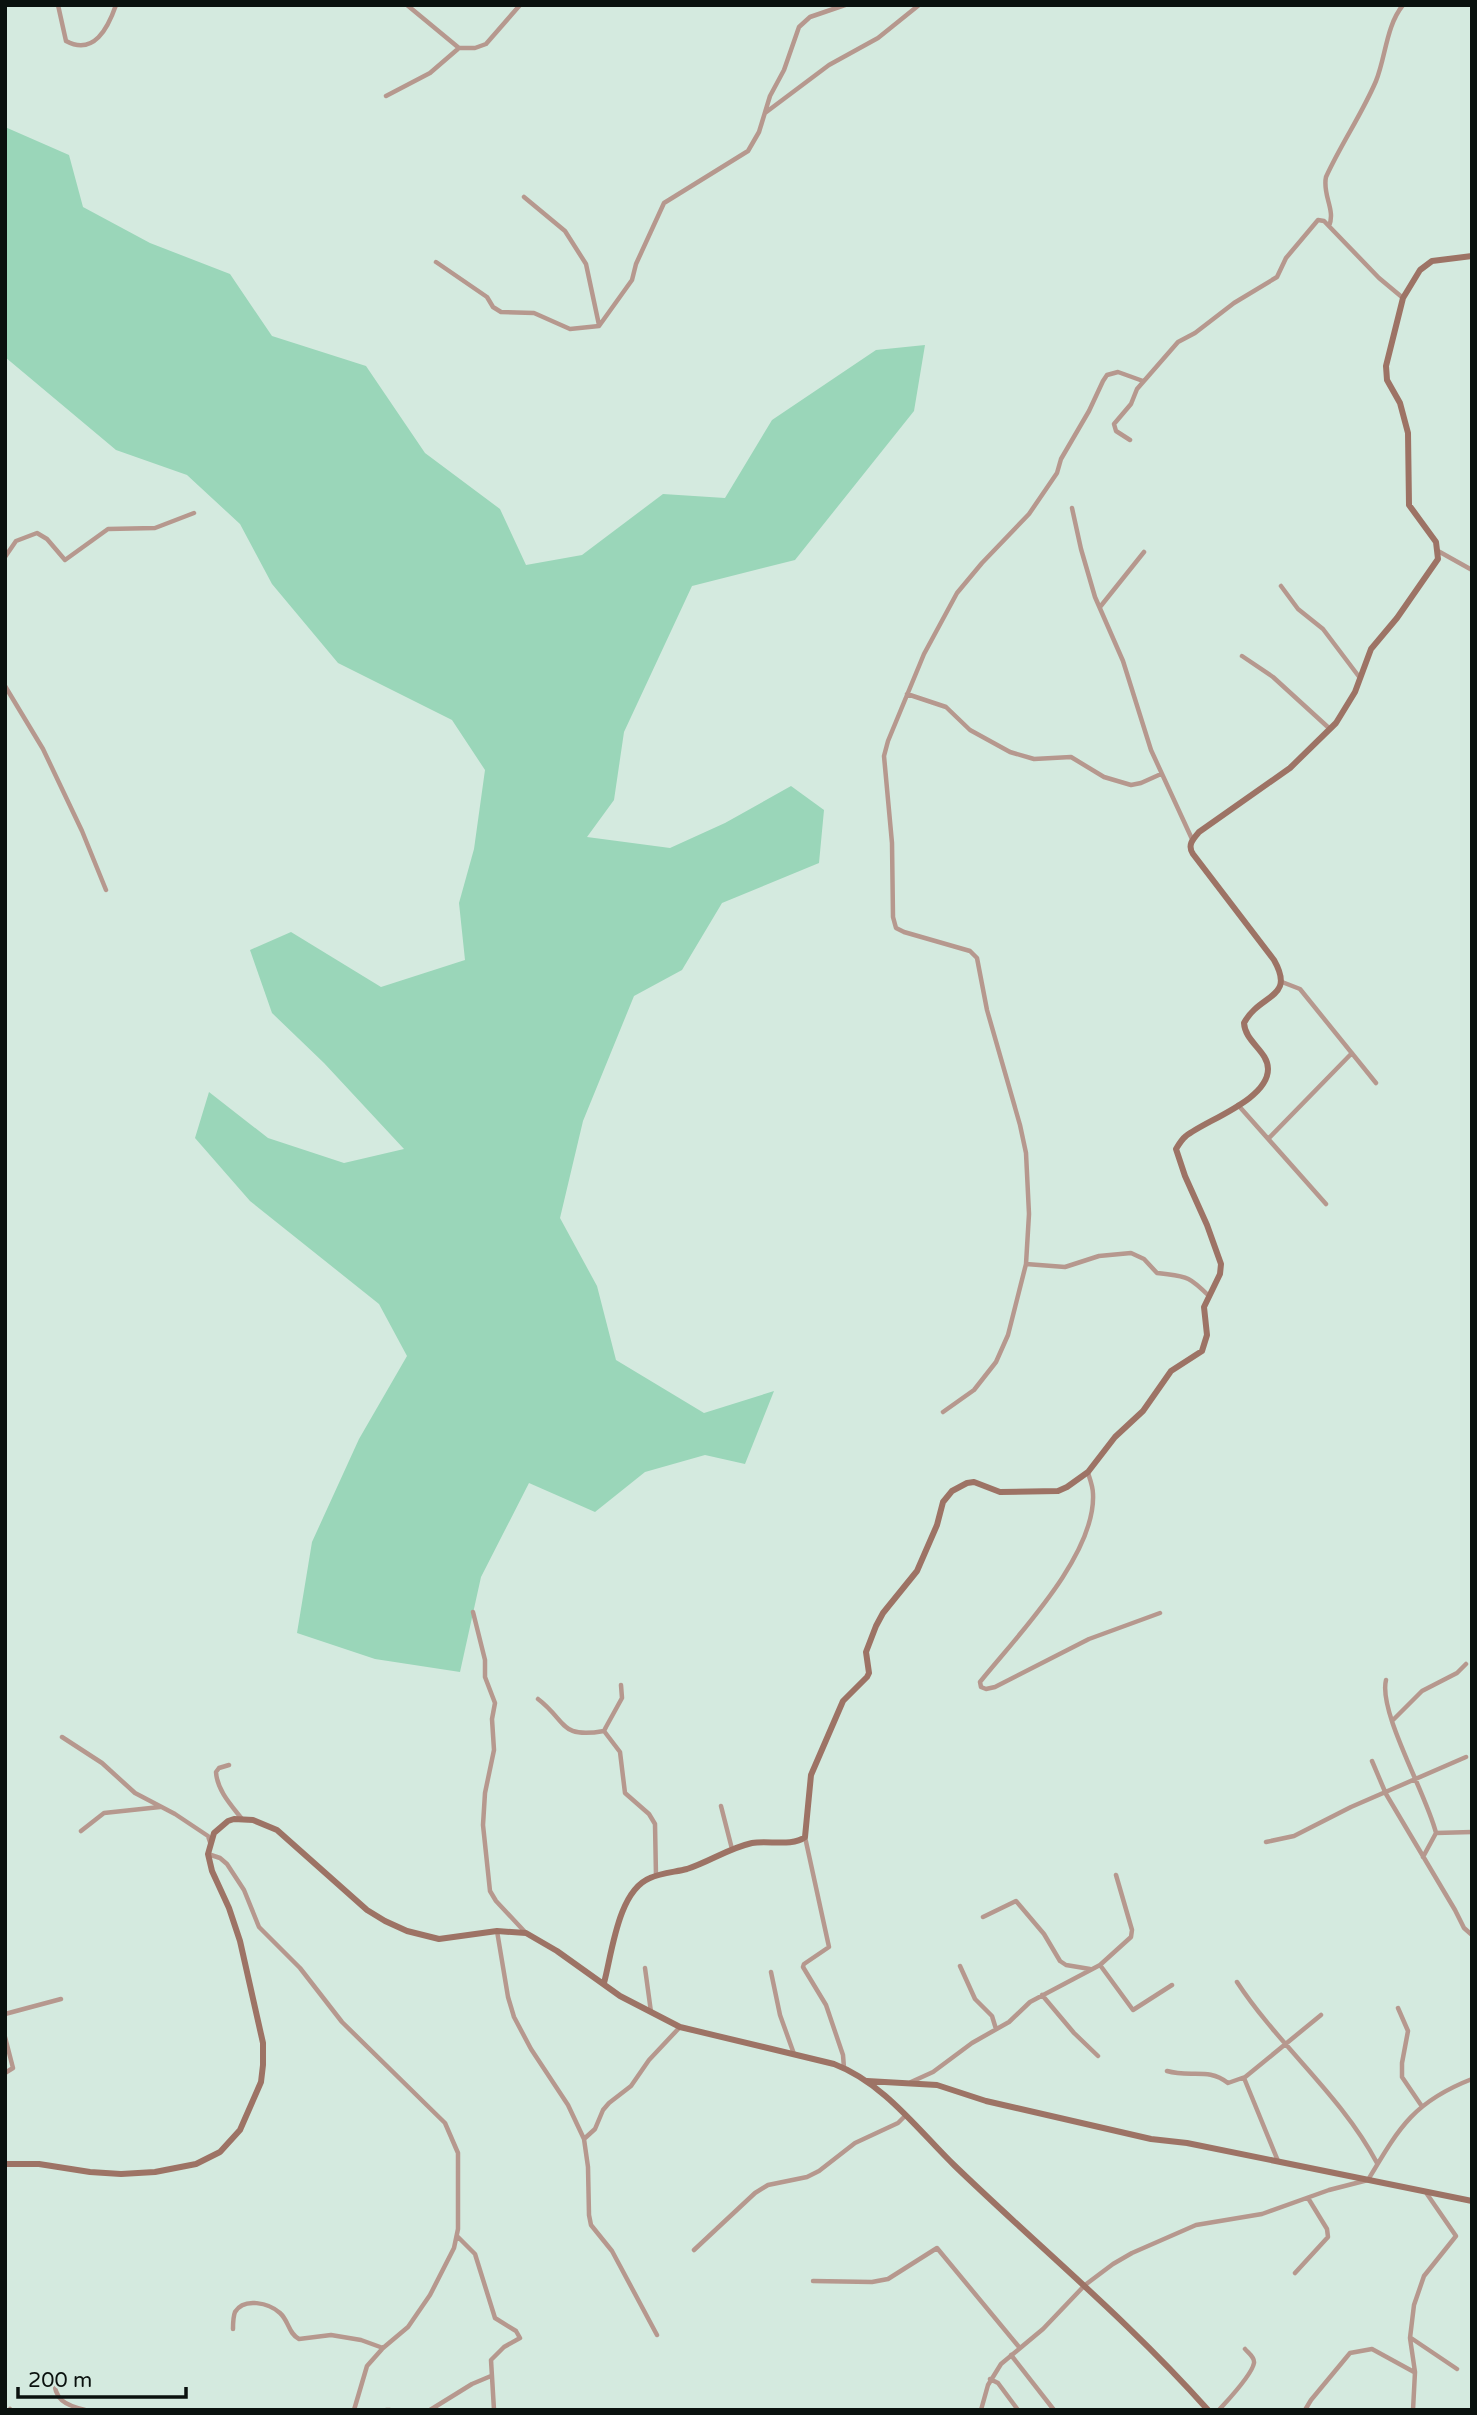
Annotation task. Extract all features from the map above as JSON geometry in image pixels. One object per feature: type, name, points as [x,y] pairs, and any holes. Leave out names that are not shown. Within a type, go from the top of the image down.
[{"type":"street","points":[[58,5],[66,41],[76,46],[86,45],[106,29],[116,5]]},
{"type":"street","points":[[407,5],[459,48],[475,48],[486,44],[520,5]]},
{"type":"street","points":[[436,262],[487,297],[493,307],[501,312],[534,313],[570,329],[599,326],[632,280],[636,264],[664,203],[748,151],[759,132],[799,27],[810,17],[845,5]]},
{"type":"street","points":[[764,113],[829,65],[877,38],[919,5]]},
{"type":"street","points":[[1329,226],[1332,214],[1325,192],[1326,177],[1374,85],[1392,23],[1403,5]]},
{"type":"street","points":[[386,96],[430,72],[459,48]]},
{"type":"street","points":[[524,197],[565,231],[586,264],[599,326]]},
{"type":"street","points":[[1130,440],[1116,431],[1114,424],[1131,404],[1143,381],[1182,339],[1277,277],[1286,258],[1315,222],[1321,219],[1379,278],[1403,298]]},
{"type":"street","points":[[1192,839],[1290,768],[1330,729],[1347,708],[1371,649],[1397,618],[1438,559],[1436,541],[1409,505],[1409,447],[1405,416],[1385,374],[1403,298],[1420,270],[1427,263],[1445,258],[1472,256]]},
{"type":"street","points":[[943,1412],[974,1390],[996,1362],[1008,1335],[1026,1264],[1029,1214],[1026,1153],[987,1010],[977,958],[970,951],[896,928],[893,917],[892,843],[884,755],[924,654],[957,593],[1029,514],[1057,473],[1061,459],[1107,376],[1118,372],[1143,381]]},
{"type":"street","points":[[844,2068],[843,2055],[826,2005],[803,1967],[829,1947],[805,1837],[809,1787],[817,1762],[843,1702],[869,1673],[866,1652],[876,1626],[883,1613],[917,1571],[947,1496],[952,1491],[974,1482],[1000,1492],[1058,1491],[1088,1472],[1115,1437],[1143,1411],[1171,1371],[1202,1351],[1207,1335],[1204,1307],[1220,1274],[1221,1264],[1176,1149],[1188,1135],[1238,1105],[1261,1086],[1269,1068],[1266,1058],[1248,1038],[1244,1023],[1251,1012],[1279,990],[1282,982],[1281,972],[1274,960],[1192,854],[1192,839],[1161,774],[1139,716],[1124,661],[1100,607],[1081,550],[1072,508]]},
{"type":"street","points":[[5,557],[16,541],[37,533],[47,539],[65,560],[108,529],[155,528],[194,513]]},
{"type":"street","points":[[1438,551],[1472,570]]},
{"type":"street","points":[[1100,607],[1144,552]]},
{"type":"street","points":[[1281,586],[1298,609],[1323,629],[1360,679]]},
{"type":"street","points":[[1242,656],[1273,677],[1330,729]]},
{"type":"street","points":[[5,686],[43,749],[82,831],[106,890]]},
{"type":"street","points":[[907,694],[946,707],[970,730],[1010,751],[1034,759],[1071,757],[1104,777],[1130,785],[1161,774]]},
{"type":"street","points":[[1282,982],[1300,989],[1376,1083]]},
{"type":"street","points":[[1268,1139],[1352,1053]]},
{"type":"street","points":[[1238,1105],[1326,1204]]},
{"type":"street","points":[[1026,1264],[1065,1267],[1099,1256],[1131,1253],[1144,1259],[1157,1273],[1182,1274],[1193,1280],[1209,1296]]},
{"type":"street","points":[[1088,1472],[1093,1493],[1092,1510],[1083,1543],[1027,1625],[980,1682],[981,1687],[995,1687],[1104,1632],[1160,1613]]},
{"type":"street","points":[[473,1612],[485,1660],[485,1677],[495,1703],[492,1719],[494,1750],[485,1793],[483,1825],[490,1891],[496,1901],[526,1933],[651,2013],[680,2027],[844,2068],[866,2080],[955,2166],[1086,2285],[1208,2410]]},
{"type":"street","points":[[1392,1720],[1422,1691],[1457,1673],[1466,1664]]},
{"type":"street","points":[[1386,1680],[1384,1691],[1392,1720],[1436,1833],[1423,1857]]},
{"type":"street","points":[[538,1699],[560,1724],[569,1730],[587,1734],[604,1731],[618,1709],[623,1691],[621,1685]]},
{"type":"street","points":[[604,1731],[620,1752],[625,1793],[649,1814],[655,1824],[656,1876]]},
{"type":"street","points":[[62,1737],[102,1763],[135,1793],[175,1814],[208,1836],[210,1842]]},
{"type":"street","points":[[1266,1842],[1294,1836],[1351,1807],[1466,1757]]},
{"type":"street","points":[[1371,1761],[1386,1794],[1455,1910],[1460,1923],[1472,1935]]},
{"type":"street","points":[[229,1765],[216,1770],[216,1777],[224,1794],[242,1819]]},
{"type":"street","points":[[721,1806],[732,1849]]},
{"type":"street","points":[[81,1831],[104,1813],[161,1807]]},
{"type":"street","points":[[5,2164],[38,2164],[121,2174],[155,2172],[195,2164],[220,2152],[240,2130],[261,2082],[264,2065],[262,2043],[240,1941],[208,1854],[210,1842],[218,1828],[228,1821],[242,1819],[267,1824],[277,1830],[367,1910],[400,1928],[439,1939],[497,1931],[526,1933]]},
{"type":"street","points":[[1436,1833],[1472,1832]]},
{"type":"street","points":[[604,1983],[626,1901],[640,1884],[656,1876],[687,1869],[732,1849],[759,1842],[795,1841],[805,1837]]},
{"type":"street","points":[[208,1854],[227,1864],[244,1890],[259,1927],[300,1968],[342,2022],[445,2123],[458,2153],[457,2236],[454,2248],[430,2295],[403,2333],[383,2348],[368,2366],[354,2410]]},
{"type":"street","points":[[911,2082],[933,2072],[972,2043],[1009,2022],[1030,2002],[1100,1965],[1131,1937],[1133,1934],[1115,1875]]},
{"type":"street","points":[[983,1917],[1016,1902],[1044,1934],[1060,1961],[1066,1965],[1091,1969]]},
{"type":"street","points":[[497,1931],[514,2017],[531,2049],[569,2105],[584,2139],[592,2225],[612,2251],[657,2334]]},
{"type":"street","points":[[1100,1965],[1133,2010],[1172,1985]]},
{"type":"street","points":[[960,1966],[975,1998],[992,2016],[996,2029]]},
{"type":"street","points":[[645,1968],[651,2013]]},
{"type":"street","points":[[771,1972],[780,2015],[794,2055]]},
{"type":"street","points":[[1237,1982],[1254,2007],[1359,2131],[1378,2164]]},
{"type":"street","points":[[1042,1995],[1074,2033],[1098,2056]]},
{"type":"street","points":[[5,2014],[61,1998]]},
{"type":"street","points":[[1398,2008],[1408,2031],[1402,2077],[1422,2105]]},
{"type":"street","points":[[1167,2071],[1179,2074],[1217,2074],[1228,2083],[1245,2077],[1321,2015]]},
{"type":"street","points":[[584,2139],[595,2129],[603,2110],[631,2086],[649,2060],[680,2027]]},
{"type":"street","points":[[5,2037],[13,2068],[5,2073]]},
{"type":"street","points":[[1245,2077],[1278,2162]]},
{"type":"street","points":[[866,2080],[937,2085],[986,2101],[1151,2139],[1187,2143],[1472,2201]]},
{"type":"street","points":[[981,2410],[990,2379],[1001,2364],[1112,2264],[1196,2225],[1262,2214],[1329,2190],[1368,2180],[1399,2129],[1422,2105],[1441,2092],[1472,2080]]},
{"type":"street","points":[[694,2250],[755,2193],[768,2185],[807,2177],[855,2143],[898,2123],[906,2116]]},
{"type":"street","points":[[1413,2410],[1415,2372],[1410,2338],[1414,2305],[1424,2276],[1456,2236],[1427,2193]]},
{"type":"street","points":[[1295,2273],[1328,2237],[1308,2198]]},
{"type":"street","points":[[457,2236],[475,2254],[495,2318],[519,2334],[518,2341],[504,2347],[491,2360],[494,2410]]},
{"type":"street","points":[[813,2281],[888,2280],[937,2248],[1020,2347]]},
{"type":"street","points":[[233,2329],[236,2311],[253,2303],[278,2311],[291,2333],[299,2339],[331,2335],[362,2340],[383,2348]]},
{"type":"street","points":[[1410,2338],[1457,2369]]},
{"type":"street","points":[[1219,2410],[1243,2381],[1254,2362],[1254,2358],[1245,2349]]},
{"type":"street","points":[[1305,2410],[1350,2353],[1372,2349],[1415,2372]]},
{"type":"street","points":[[1011,2355],[1054,2410]]},
{"type":"street","points":[[430,2410],[472,2384],[491,2376]]},
{"type":"street","points":[[54,2378],[58,2397],[69,2405],[85,2410]]},
{"type":"street","points":[[990,2379],[998,2383],[1018,2410]]},
{"type":"green space","points":[[5,127],[69,155],[83,207],[150,243],[230,274],[272,336],[366,366],[425,453],[500,509],[526,565],[582,555],[663,494],[725,498],[772,420],[876,350],[925,345],[914,411],[795,560],[692,586],[624,732],[614,800],[587,837],[670,848],[725,823],[791,786],[824,810],[819,863],[722,903],[682,970],[634,996],[583,1121],[560,1218],[597,1286],[616,1360],[704,1413],[774,1391],[745,1464],[705,1455],[645,1472],[595,1512],[529,1483],[481,1577],[460,1672],[375,1659],[297,1633],[312,1542],[359,1439],[407,1356],[379,1304],[250,1201],[195,1138],[209,1092],[268,1138],[344,1163],[404,1149],[324,1063],[272,1013],[250,950],[291,932],[381,987],[465,960],[459,903],[474,849],[485,770],[452,720],[338,663],[272,584],[240,524],[187,475],[116,450],[5,357]]}]
